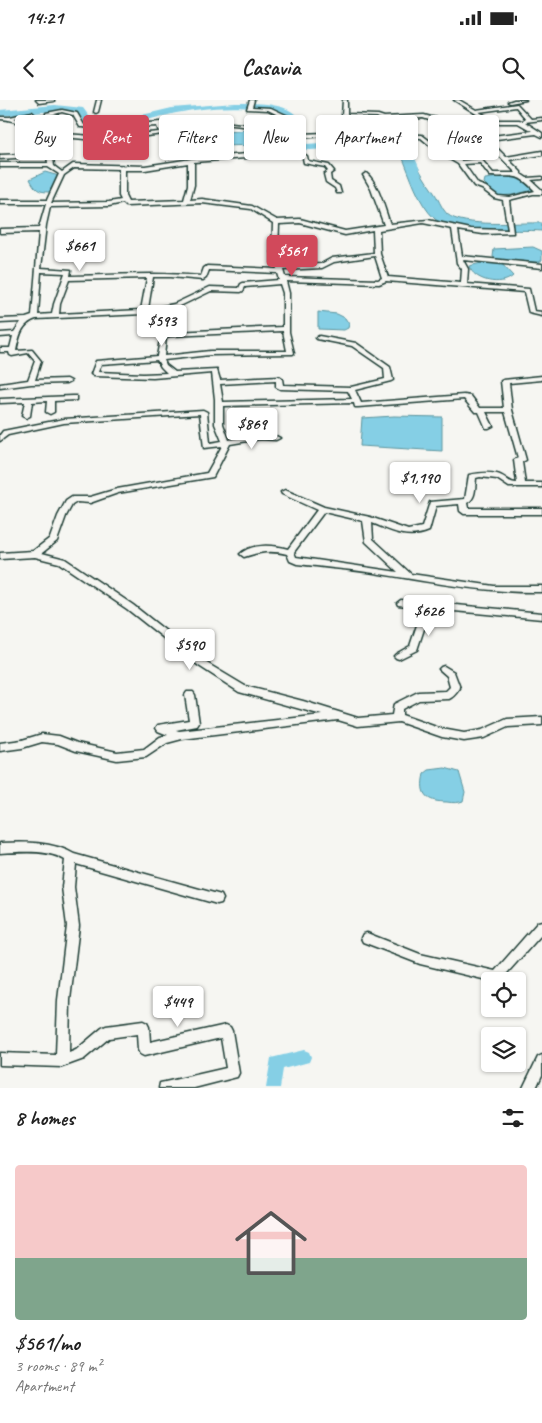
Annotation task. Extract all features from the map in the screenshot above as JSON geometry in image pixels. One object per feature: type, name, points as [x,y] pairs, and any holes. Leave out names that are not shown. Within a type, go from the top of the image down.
[{"type":"street","points":[[38,100],[39,102],[52,101]]},
{"type":"street","points":[[96,112],[99,100]]},
{"type":"street","points":[[234,125],[273,129],[288,126],[286,117],[269,109],[249,108],[252,100]]},
{"type":"street","points":[[344,115],[345,100]]},
{"type":"street","points":[[456,100],[482,115]]},
{"type":"street","points":[[476,111],[524,100]]},
{"type":"street","points":[[508,104],[517,106],[529,120]]},
{"type":"street","points":[[508,104],[518,121],[540,134]]},
{"type":"street","points":[[0,118],[32,113],[34,117],[48,116],[48,114],[62,111],[75,114],[82,126],[100,128],[159,123]]},
{"type":"street","points":[[11,117],[15,118]]},
{"type":"street","points":[[499,122],[542,119]]},
{"type":"street","points":[[73,137],[106,139],[159,133]]},
{"type":"street","points":[[306,136],[353,133],[422,137],[441,152],[460,162],[476,185],[494,197],[506,199],[540,192]]},
{"type":"street","points":[[499,138],[540,134]]},
{"type":"street","points":[[35,317],[41,230],[47,203],[62,174],[73,166],[146,168],[216,158],[298,152],[305,157],[306,162],[328,166],[331,171],[327,174],[329,182],[337,187],[339,192]]},
{"type":"street","points":[[499,153],[540,192]]},
{"type":"street","points":[[506,160],[542,153]]},
{"type":"street","points":[[0,157],[15,156]]},
{"type":"street","points":[[52,160],[52,167],[62,174]]},
{"type":"street","points":[[460,162],[481,161],[492,175],[519,173]]},
{"type":"street","points":[[187,201],[191,185],[192,162]]},
{"type":"street","points":[[0,165],[52,165]]},
{"type":"street","points":[[122,168],[122,196],[126,204],[202,201],[252,208],[276,222],[300,221],[345,233],[433,221],[480,233],[511,232],[506,199]]},
{"type":"street","points":[[366,176],[374,189],[388,227]]},
{"type":"street","points":[[528,179],[541,178]]},
{"type":"street","points":[[0,202],[109,204],[124,201]]},
{"type":"street","points":[[35,554],[54,539],[62,516],[69,504],[75,499],[90,500],[116,491],[210,475],[226,443],[219,424],[219,404],[215,371],[155,377],[115,377],[94,374],[98,362],[219,353],[291,352],[286,329],[286,293],[275,252],[276,222]]},
{"type":"street","points":[[455,228],[458,258],[465,269],[464,286]]},
{"type":"street","points":[[376,229],[377,254],[385,279]]},
{"type":"street","points":[[0,230],[41,230]]},
{"type":"street","points":[[66,278],[150,275],[203,278],[207,268],[280,269],[322,266],[332,260],[377,254]]},
{"type":"street","points":[[458,258],[488,259],[542,266]]},
{"type":"street","points":[[38,270],[69,271],[57,304],[55,316]]},
{"type":"street","points":[[144,312],[150,275]]},
{"type":"street","points":[[0,321],[24,320],[35,317],[144,312],[176,306],[210,289],[241,290],[243,285],[282,280],[379,282],[385,279],[527,290],[531,312],[542,314]]},
{"type":"street","points":[[170,307],[168,322],[170,334]]},
{"type":"street","points":[[24,320],[20,325],[12,354],[30,352],[38,361],[31,382]]},
{"type":"street","points":[[173,374],[163,366],[160,358],[162,336],[170,334],[286,329]]},
{"type":"street","points":[[0,335],[18,334]]},
{"type":"street","points":[[217,382],[279,379],[280,387],[351,388],[389,380],[387,367],[354,344],[319,338]]},
{"type":"street","points":[[0,350],[13,350]]},
{"type":"street","points":[[521,485],[518,460],[522,460],[508,410],[505,381],[542,378]]},
{"type":"street","points":[[0,386],[31,382],[67,381]]},
{"type":"street","points":[[351,388],[358,405],[467,397],[476,410],[508,410]]},
{"type":"street","points":[[0,401],[73,398]]},
{"type":"street","points":[[50,412],[51,399]]},
{"type":"street","points":[[26,416],[29,400]]},
{"type":"street","points":[[219,404],[356,401]]},
{"type":"street","points":[[482,411],[489,426]]},
{"type":"street","points":[[0,439],[6,432],[64,421],[203,412],[207,446],[260,437],[276,438]]},
{"type":"street","points":[[285,492],[322,509],[367,519],[407,532],[419,532],[426,529],[433,504],[467,501],[470,497],[472,477],[493,476],[500,477],[507,484],[542,485]]},
{"type":"street","points":[[463,501],[464,510],[542,511]]},
{"type":"street","points":[[290,552],[322,509]]},
{"type":"street","points":[[367,519],[369,540],[409,577]]},
{"type":"street","points":[[244,554],[258,548],[273,547],[290,552]]},
{"type":"street","points":[[290,552],[293,559],[298,561],[481,588],[542,589]]},
{"type":"street","points":[[0,556],[35,554],[62,561],[130,607],[202,664],[242,689],[358,722],[399,718],[442,733],[464,737],[484,734],[507,724],[542,721]]},
{"type":"street","points":[[401,603],[542,616]]},
{"type":"street","points":[[399,656],[414,648],[421,624],[446,614],[452,608]]},
{"type":"street","points":[[399,718],[397,707],[418,696],[449,695],[455,688],[451,674],[444,669]]},
{"type":"street","points":[[190,695],[194,723],[160,728],[179,735],[196,738]]},
{"type":"street","points":[[0,748],[42,738],[59,740],[76,747],[117,756],[146,753],[164,740],[179,735],[339,716]]},
{"type":"street","points":[[0,848],[18,847],[62,852],[71,858],[217,898]]},
{"type":"street","points":[[62,1061],[64,1000],[73,926],[68,887],[71,858]]},
{"type":"street","points":[[367,938],[420,959],[497,977],[542,926]]},
{"type":"street","points":[[0,1059],[62,1061],[80,1056],[106,1032],[143,1027],[144,1050],[226,1031],[233,1073],[165,1088]]},
{"type":"street","points":[[529,1088],[542,1061]]},
{"type":"water","points":[[244,130],[244,145],[234,146],[234,131]]},
{"type":"water","points":[[403,160],[415,160],[447,214],[455,218],[479,223],[542,223],[542,231],[470,229],[443,224],[429,212],[415,188]]},
{"type":"water","points":[[45,172],[59,176],[49,192],[37,189],[30,179]]},
{"type":"water","points":[[512,175],[524,180],[533,190],[497,196],[484,183],[485,179]]},
{"type":"water","points":[[533,247],[542,251],[542,260],[539,262],[500,260],[493,257],[494,249]]},
{"type":"water","points":[[490,261],[500,262],[513,276],[502,281],[488,281],[476,275],[469,266]]},
{"type":"water","points":[[318,312],[337,314],[345,318],[349,324],[348,328],[344,330],[318,329]]},
{"type":"water","points":[[394,416],[442,417],[442,451],[360,446],[362,418]]},
{"type":"water","points":[[445,768],[459,772],[465,792],[463,801],[453,803],[440,802],[426,796],[423,787],[424,774],[429,770]]},
{"type":"waterway","points":[[0,113],[55,108],[80,110],[89,122],[112,125],[172,111],[199,107],[269,107],[292,115],[304,147],[355,141],[380,141],[392,144],[403,150],[411,160],[416,173]]},
{"type":"waterway","points":[[273,1088],[276,1063],[304,1057]]}]
